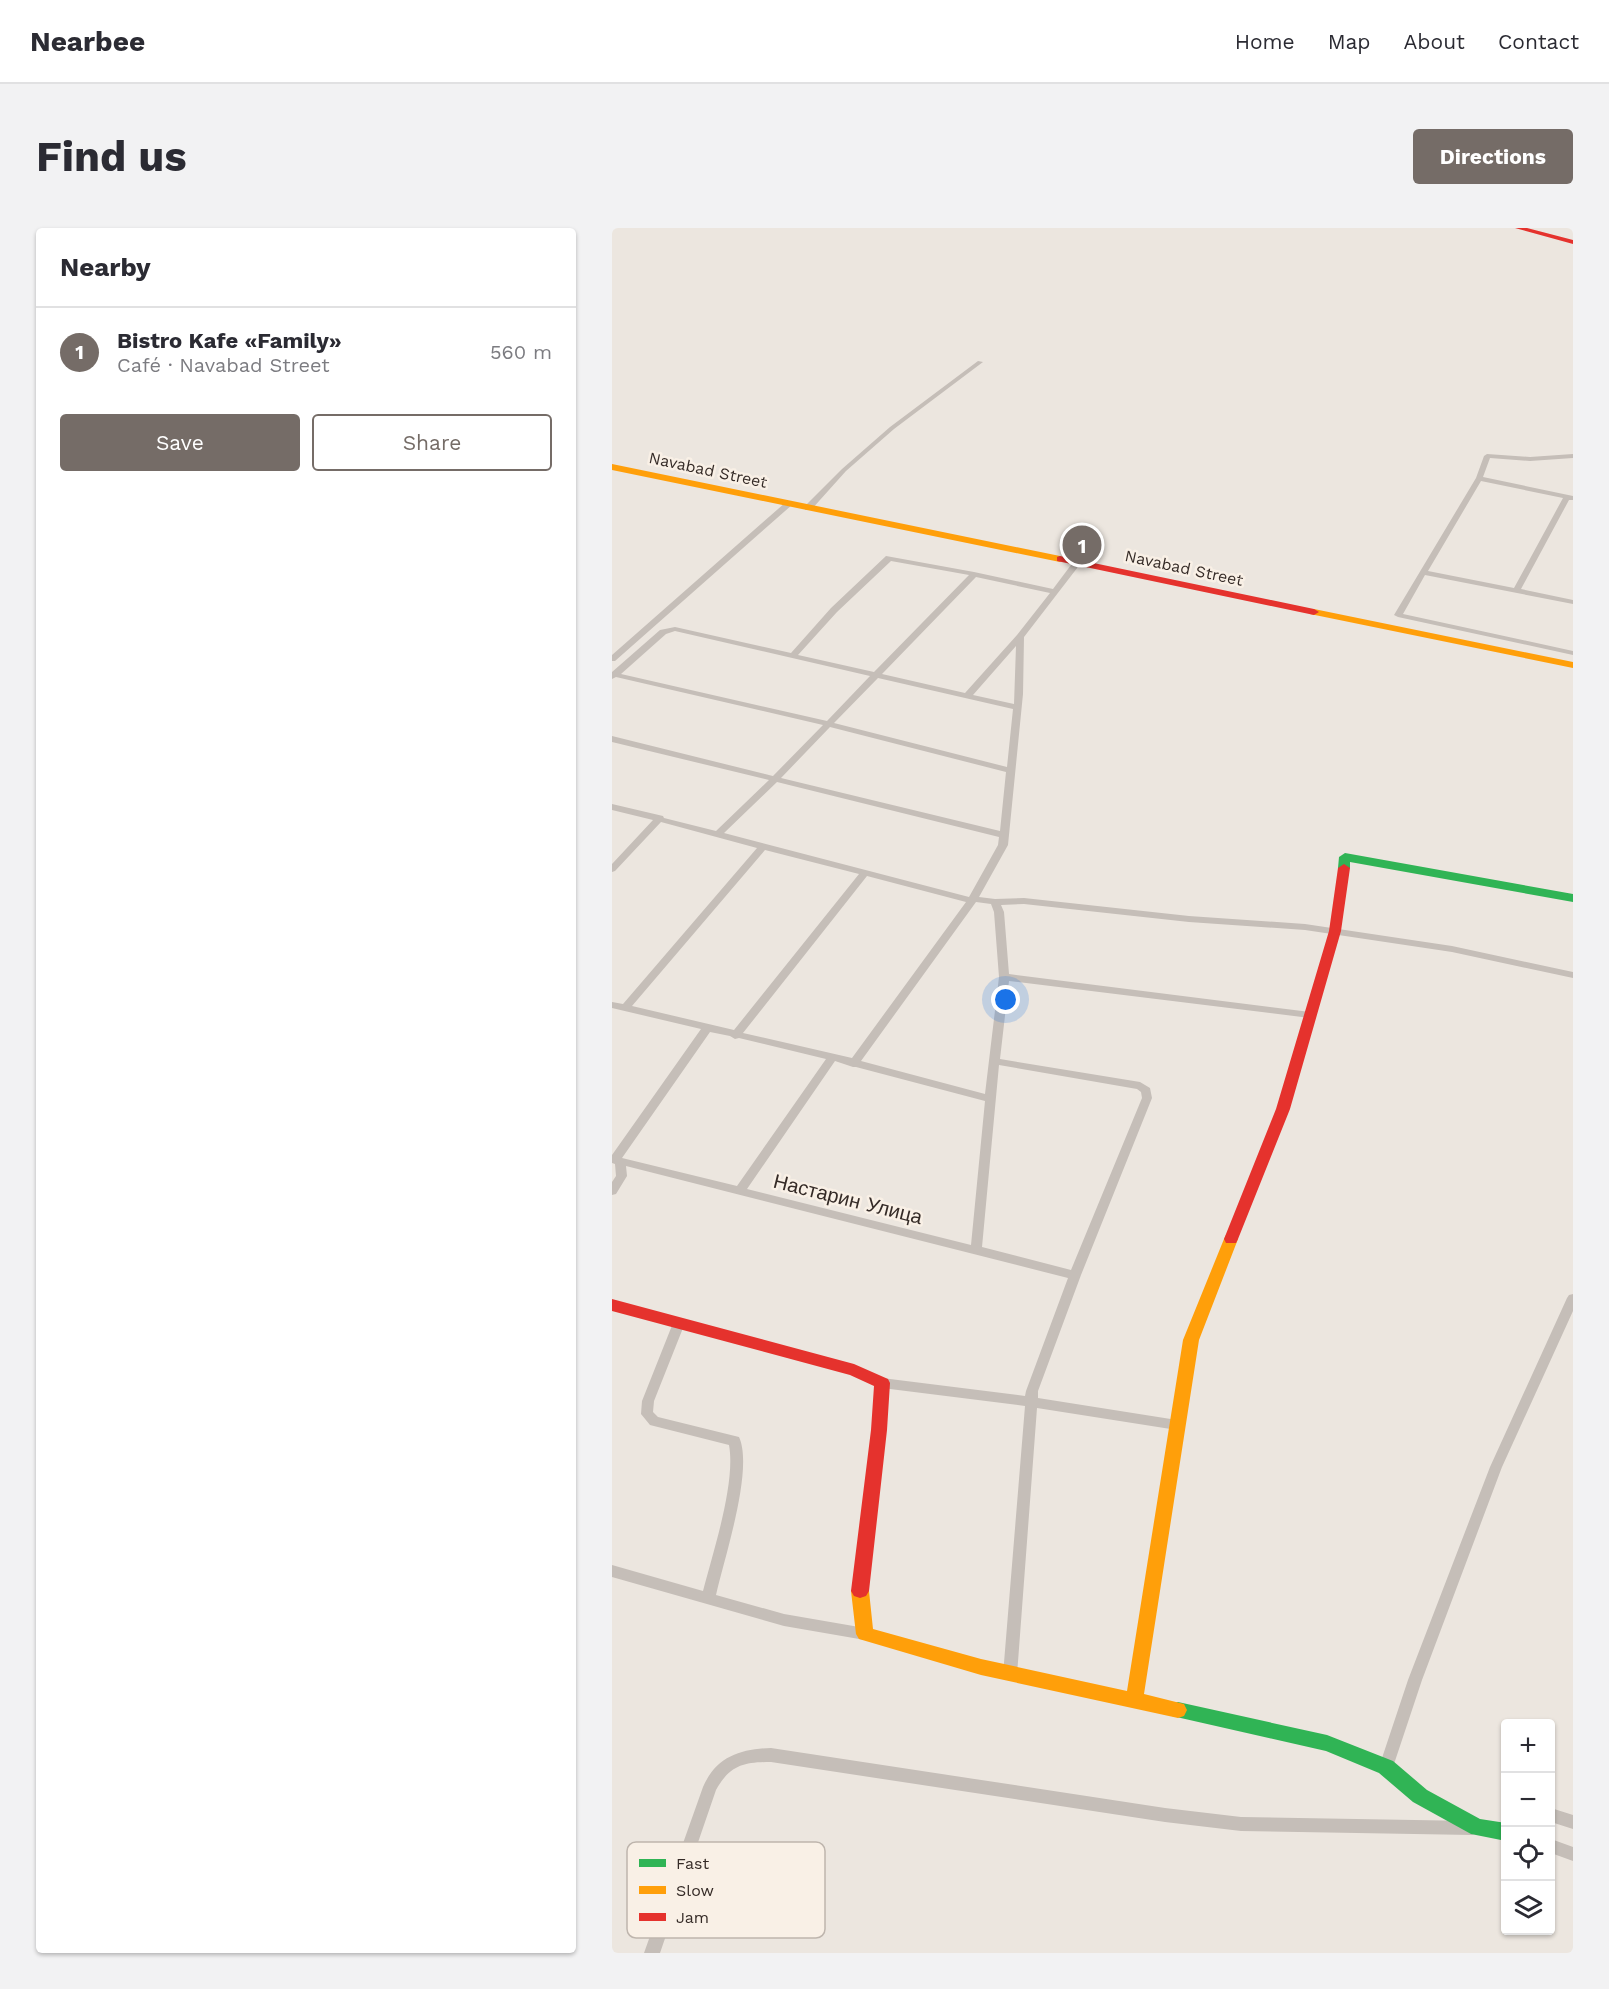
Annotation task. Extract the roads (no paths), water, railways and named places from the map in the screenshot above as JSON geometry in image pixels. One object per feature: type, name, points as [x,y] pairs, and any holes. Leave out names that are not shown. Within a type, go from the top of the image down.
[{"type":"main road","points":[[1519,228],[1573,240]]},
{"type":"main road","points":[[1534,228],[1573,240]]},
{"type":"main road","name":"Navabad Street","points":[[612,467],[1573,665]]},
{"type":"main road","points":[[1134,1700],[1191,1340],[1283,1109],[1335,931],[1345,857],[1573,898]]},
{"type":"main road","points":[[612,1305],[854,1370],[882,1383],[879,1430],[859,1595],[866,1634],[903,1647],[1010,1675],[1327,1743],[1386,1767],[1420,1796],[1478,1828],[1501,1831]]},
{"type":"street","points":[[808,508],[844,470],[892,428],[980,362]]},
{"type":"street","points":[[1573,456],[1530,459],[1487,456],[1479,478],[1425,573],[1398,615],[1573,653]]},
{"type":"street","points":[[1479,478],[1570,497],[1516,591]]},
{"type":"street","points":[[612,659],[789,504]]},
{"type":"street","points":[[793,656],[834,610],[889,558],[1056,592]]},
{"type":"street","points":[[968,695],[1020,637],[1077,563]]},
{"type":"street","points":[[1425,573],[1573,602]]},
{"type":"street","points":[[718,834],[776,778],[974,574]]},
{"type":"street","points":[[613,675],[668,629],[675,629],[1016,707]]},
{"type":"street","points":[[853,1064],[972,900],[1004,845],[1020,637]]},
{"type":"street","points":[[613,675],[829,724],[1010,770]]},
{"type":"street","points":[[612,739],[1004,835]]},
{"type":"street","points":[[612,807],[972,900],[1024,902],[1335,931],[1452,949],[1573,975]]},
{"type":"street","points":[[612,869],[660,818]]},
{"type":"street","points":[[625,1008],[763,847]]},
{"type":"street","points":[[735,1036],[865,873]]},
{"type":"street","points":[[976,1249],[1004,977],[999,912],[995,902]]},
{"type":"street","points":[[1004,977],[1310,1015]]},
{"type":"street","points":[[612,1005],[735,1036],[833,1057],[990,1100]]},
{"type":"street","points":[[612,1191],[622,1176],[615,1160],[707,1029]]},
{"type":"street","points":[[740,1190],[833,1057]]},
{"type":"street","points":[[994,1061],[1140,1086],[1146,1090],[1147,1098],[1075,1275],[1032,1391],[1010,1675]]},
{"type":"street","name":"Настарин Улица","points":[[615,1160],[1075,1275]]},
{"type":"street","points":[[1386,1767],[1415,1680],[1496,1467],[1573,1298]]},
{"type":"street","points":[[680,1323],[648,1401],[647,1414],[654,1421],[735,1442],[738,1448],[738,1470],[708,1598]]},
{"type":"street","points":[[882,1383],[1177,1425]]},
{"type":"street","points":[[612,1571],[784,1620],[866,1634]]},
{"type":"street","points":[[691,1842],[717,1773],[727,1764],[754,1755],[771,1755],[1165,1815],[1241,1824],[1478,1828]]},
{"type":"street","points":[[1555,1816],[1573,1822]]},
{"type":"street","points":[[1555,1847],[1573,1854]]},
{"type":"street","points":[[652,1953],[657,1938]]},
{"type":"place","name":"Bistro Kafe «Family»","points":[[1082,545]]}]
